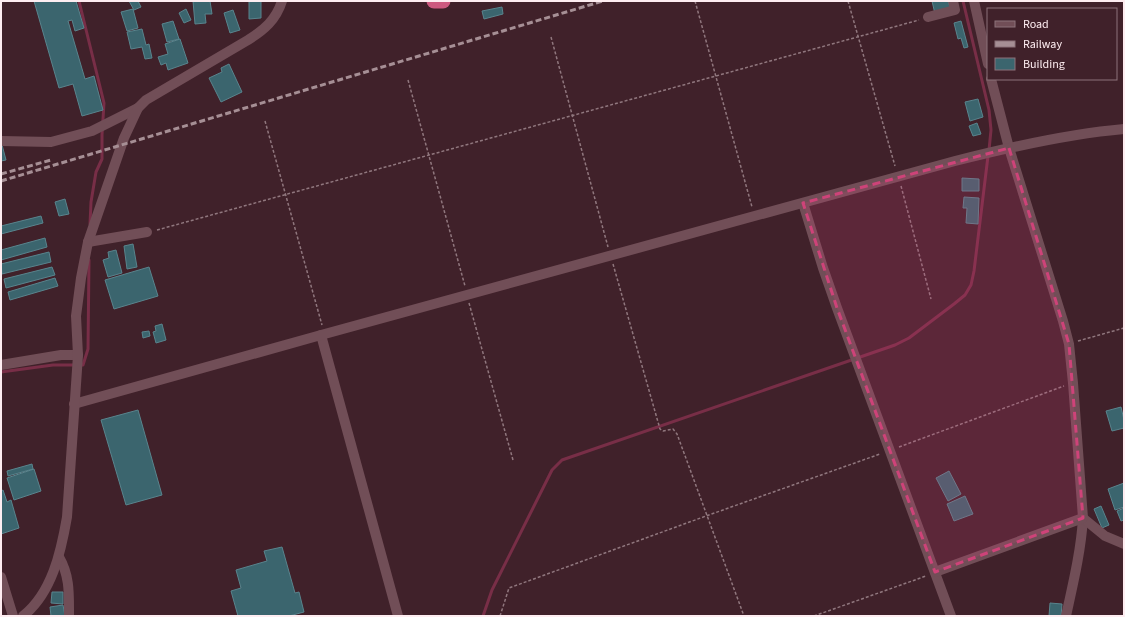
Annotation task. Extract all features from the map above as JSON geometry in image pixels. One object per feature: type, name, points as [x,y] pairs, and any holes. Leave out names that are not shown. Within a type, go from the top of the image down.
[{"type":"highway","points":[[434,1],[441,1]]},
{"type":"street","points":[[1,141],[51,142],[92,131],[138,108],[159,91],[223,56],[262,31],[272,21],[282,1]]},
{"type":"street","points":[[928,17],[955,10],[953,1]]},
{"type":"street","points":[[974,1],[987,60]]},
{"type":"street","points":[[991,80],[1009,148],[1061,313],[1069,344],[1083,518],[1076,571],[1066,616]]},
{"type":"street","points":[[23,616],[36,602],[49,582],[60,556],[67,517],[78,355],[76,316],[88,242],[124,138],[138,108]]},
{"type":"street","points":[[74,404],[322,334],[898,176],[1009,148],[1066,137],[1124,129]]},
{"type":"street","points":[[804,203],[835,301],[951,616]]},
{"type":"street","points":[[88,242],[147,232]]},
{"type":"street","points":[[322,334],[398,616]]},
{"type":"street","points":[[1,365],[61,355],[78,355]]},
{"type":"street","points":[[935,572],[1083,518]]},
{"type":"street","points":[[1083,518],[1105,536],[1124,544]]},
{"type":"street","points":[[60,556],[65,568],[68,582],[69,616]]},
{"type":"street","points":[[1,577],[13,616]]},
{"type":"path","points":[[695,1],[754,216]]},
{"type":"path","points":[[848,1],[898,176],[930,299]]},
{"type":"path","points":[[147,232],[928,17]]},
{"type":"path","points":[[550,37],[610,256],[660,429],[663,431],[673,429],[677,434],[744,616]]},
{"type":"path","points":[[408,80],[513,460]]},
{"type":"path","points":[[265,121],[322,334]]},
{"type":"path","points":[[1069,344],[1124,328]]},
{"type":"path","points":[[500,616],[509,588],[1073,383]]},
{"type":"path","points":[[814,616],[935,572]]},
{"type":"highlighted area","points":[[1009,148],[1069,344],[1083,518],[935,572],[837,308],[803,203]]},
{"type":"building","points":[[34,1],[76,1],[84,28],[75,31],[72,20],[68,21],[85,79],[94,76],[103,110],[82,116],[73,84],[59,88]]},
{"type":"building","points":[[129,1],[138,1],[141,7],[134,10]]},
{"type":"building","points":[[193,1],[210,1],[212,14],[205,14],[206,23],[195,24]]},
{"type":"building","points":[[249,1],[261,1],[261,18],[249,19]]},
{"type":"building","points":[[932,1],[948,1],[951,10],[935,14]]},
{"type":"building","points":[[502,7],[503,14],[484,19],[482,11]]},
{"type":"building","points":[[133,9],[138,28],[127,31],[121,12]]},
{"type":"building","points":[[186,9],[191,20],[184,23],[179,13]]},
{"type":"building","points":[[233,10],[240,30],[230,33],[224,13]]},
{"type":"building","points":[[173,21],[179,39],[167,42],[162,24]]},
{"type":"building","points":[[961,21],[968,47],[964,48],[961,38],[958,39],[954,23]]},
{"type":"building","points":[[142,29],[146,45],[149,44],[152,58],[145,59],[142,47],[131,49],[127,32]]},
{"type":"building","points":[[180,39],[188,63],[168,70],[166,63],[161,65],[158,57],[168,54],[165,44]]},
{"type":"building","points":[[229,64],[242,92],[221,102],[209,78],[222,72],[221,68]]},
{"type":"building","points":[[978,99],[983,117],[970,121],[965,102]]},
{"type":"building","points":[[977,123],[981,134],[973,136],[969,126]]},
{"type":"building","points":[[1,141],[6,160],[1,161]]},
{"type":"building","points":[[962,178],[979,179],[979,191],[962,191]]},
{"type":"building","points":[[964,197],[979,198],[978,224],[966,223],[967,208],[963,208]]},
{"type":"building","points":[[65,199],[69,214],[59,216],[55,202]]},
{"type":"building","points":[[41,216],[43,223],[1,234],[1,226]]},
{"type":"building","points":[[45,238],[47,247],[1,260],[1,250]]},
{"type":"building","points":[[133,244],[137,267],[127,269],[124,246]]},
{"type":"building","points":[[116,250],[122,273],[108,277],[103,260],[109,258],[108,252]]},
{"type":"building","points":[[49,252],[51,262],[2,274],[1,264]]},
{"type":"building","points":[[52,267],[55,275],[6,288],[4,279]]},
{"type":"building","points":[[149,267],[158,296],[114,309],[105,280]]},
{"type":"building","points":[[55,278],[58,286],[10,300],[8,292]]},
{"type":"building","points":[[162,324],[166,340],[156,343],[153,332],[156,331],[155,326]]},
{"type":"building","points":[[149,331],[150,336],[143,338],[142,332]]},
{"type":"building","points":[[1121,407],[1124,428],[1112,431],[1106,411]]},
{"type":"building","points":[[138,410],[162,495],[126,505],[101,420]]},
{"type":"building","points":[[32,464],[33,469],[8,476],[7,471]]},
{"type":"building","points":[[34,469],[41,491],[14,500],[7,478]]},
{"type":"building","points":[[949,471],[961,494],[948,501],[936,478]]},
{"type":"building","points":[[1124,483],[1124,507],[1115,510],[1108,489]]},
{"type":"building","points":[[3,490],[7,502],[11,500],[19,528],[1,534],[1,491]]},
{"type":"building","points":[[965,496],[973,514],[954,521],[947,504]]},
{"type":"building","points":[[1101,506],[1109,525],[1102,528],[1094,509]]},
{"type":"building","points":[[1124,508],[1124,520],[1121,521],[1117,511]]},
{"type":"building","points":[[282,547],[295,593],[299,592],[304,612],[289,616],[238,616],[231,591],[241,588],[236,570],[267,561],[264,551]]},
{"type":"building","points":[[52,592],[63,592],[63,604],[51,603]]},
{"type":"building","points":[[1050,603],[1062,604],[1061,616],[1049,616]]},
{"type":"building","points":[[63,605],[65,616],[51,616],[50,607]]},
{"type":"waterway","points":[[79,1],[104,103],[102,159],[96,172],[91,202],[90,224]]},
{"type":"waterway","points":[[963,1],[989,110],[991,130],[989,150]]},
{"type":"waterway","points":[[483,616],[492,590],[552,470],[562,460],[895,345],[909,338],[965,295],[971,285],[974,271],[988,156]]},
{"type":"waterway","points":[[1,372],[53,365],[83,365],[88,349],[89,260]]},
{"type":"railway","points":[[1,181],[603,1]]},
{"type":"railway","points":[[1,174],[51,160]]}]
